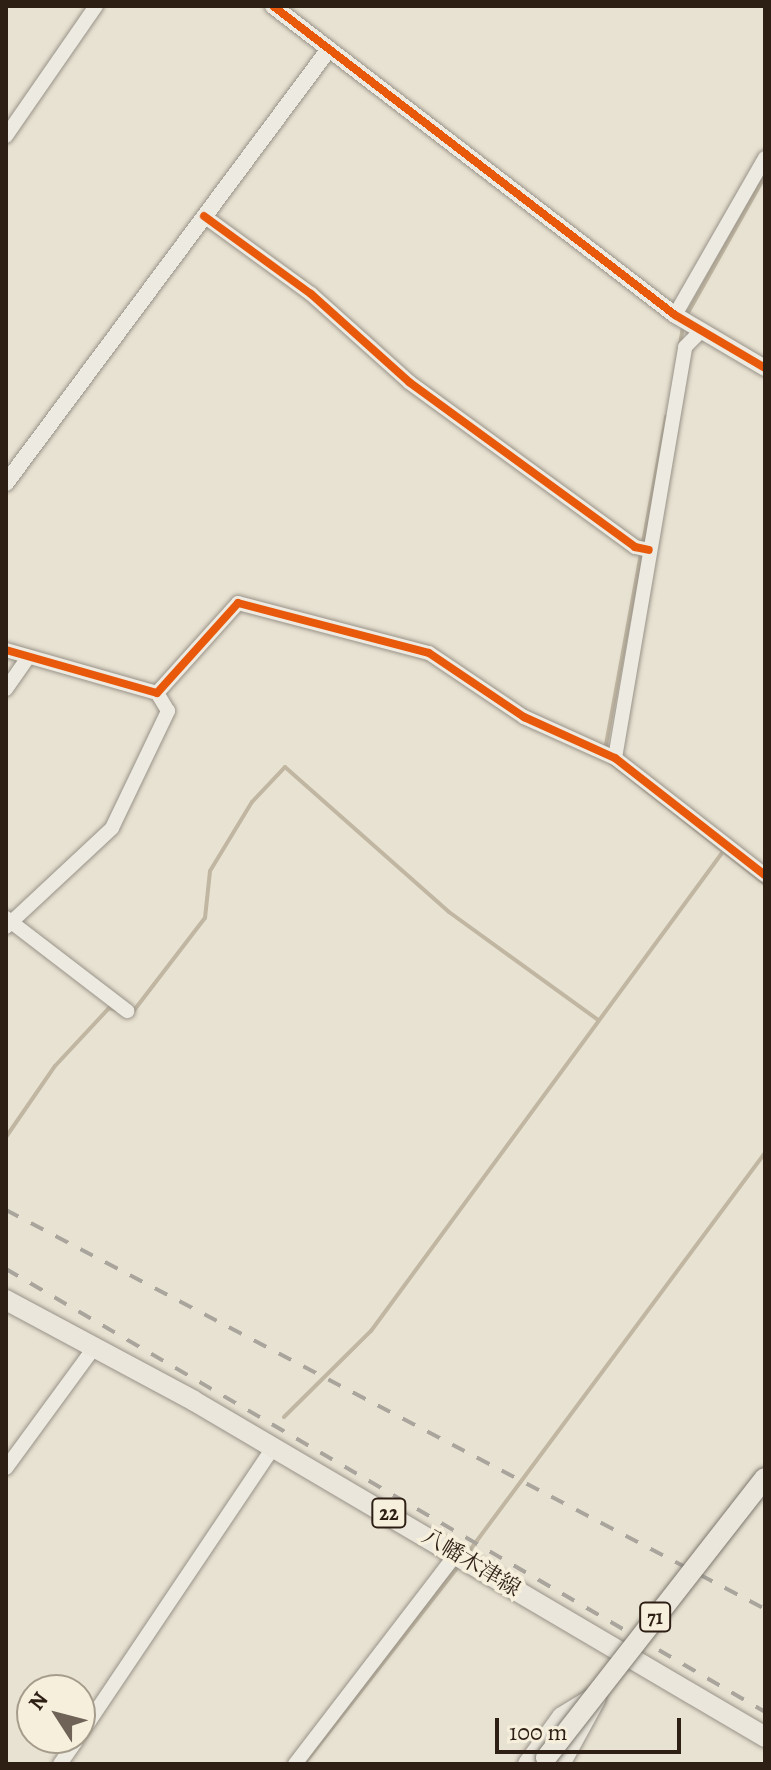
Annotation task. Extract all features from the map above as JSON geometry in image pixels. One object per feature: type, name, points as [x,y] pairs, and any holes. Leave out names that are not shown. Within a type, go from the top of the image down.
[{"type":"main road","name":"八幡木津線","points":[[6,1300],[96,1345],[765,1737]]},
{"type":"main road","name":"71","points":[[544,1762],[765,1478]]},
{"type":"main road","name":"71","points":[[544,1762],[627,1657]]},
{"type":"main road","name":"71","points":[[544,1762],[562,1717],[597,1696]]},
{"type":"street","points":[[6,136],[96,6]]},
{"type":"street","points":[[273,6],[675,315],[765,368]]},
{"type":"street","points":[[6,483],[329,49]]},
{"type":"street","points":[[675,315],[765,158]]},
{"type":"street","points":[[204,216],[311,294],[409,382],[635,547],[649,550]]},
{"type":"street","points":[[615,758],[685,347],[702,330]]},
{"type":"street","points":[[157,693],[238,603],[429,653],[524,717],[615,758],[765,875]]},
{"type":"street","points":[[6,650],[26,660],[85,668],[157,693],[168,711],[112,828],[7,922],[127,1011]]},
{"type":"street","points":[[6,689],[26,660]]},
{"type":"street","points":[[6,1468],[96,1345]]},
{"type":"street","points":[[96,1711],[273,1448]]},
{"type":"street","points":[[295,1764],[456,1554]]},
{"type":"waterway","points":[[685,318],[765,176]]},
{"type":"waterway","points":[[680,345],[683,326]]},
{"type":"waterway","points":[[605,750],[666,417]]},
{"type":"waterway","points":[[610,762],[765,884]]},
{"type":"waterway","points":[[132,1013],[205,918],[210,871],[252,802],[285,767],[449,912],[598,1020]]},
{"type":"waterway","points":[[284,1417],[371,1331],[722,853]]},
{"type":"waterway","points":[[6,1137],[55,1066],[109,1008],[117,1010]]},
{"type":"waterway","points":[[467,1554],[765,1153]]},
{"type":"waterway","points":[[304,1764],[460,1564]]},
{"type":"railway","points":[[6,1210],[765,1609]]},
{"type":"railway","points":[[6,1269],[765,1712]]},
{"type":"cycle path","points":[[273,6],[675,315],[765,368]]},
{"type":"cycle path","points":[[204,216],[311,294],[409,382],[635,547],[649,550]]},
{"type":"cycle path","points":[[6,650],[157,693],[238,603],[429,653],[524,717],[615,758],[765,875]]}]
